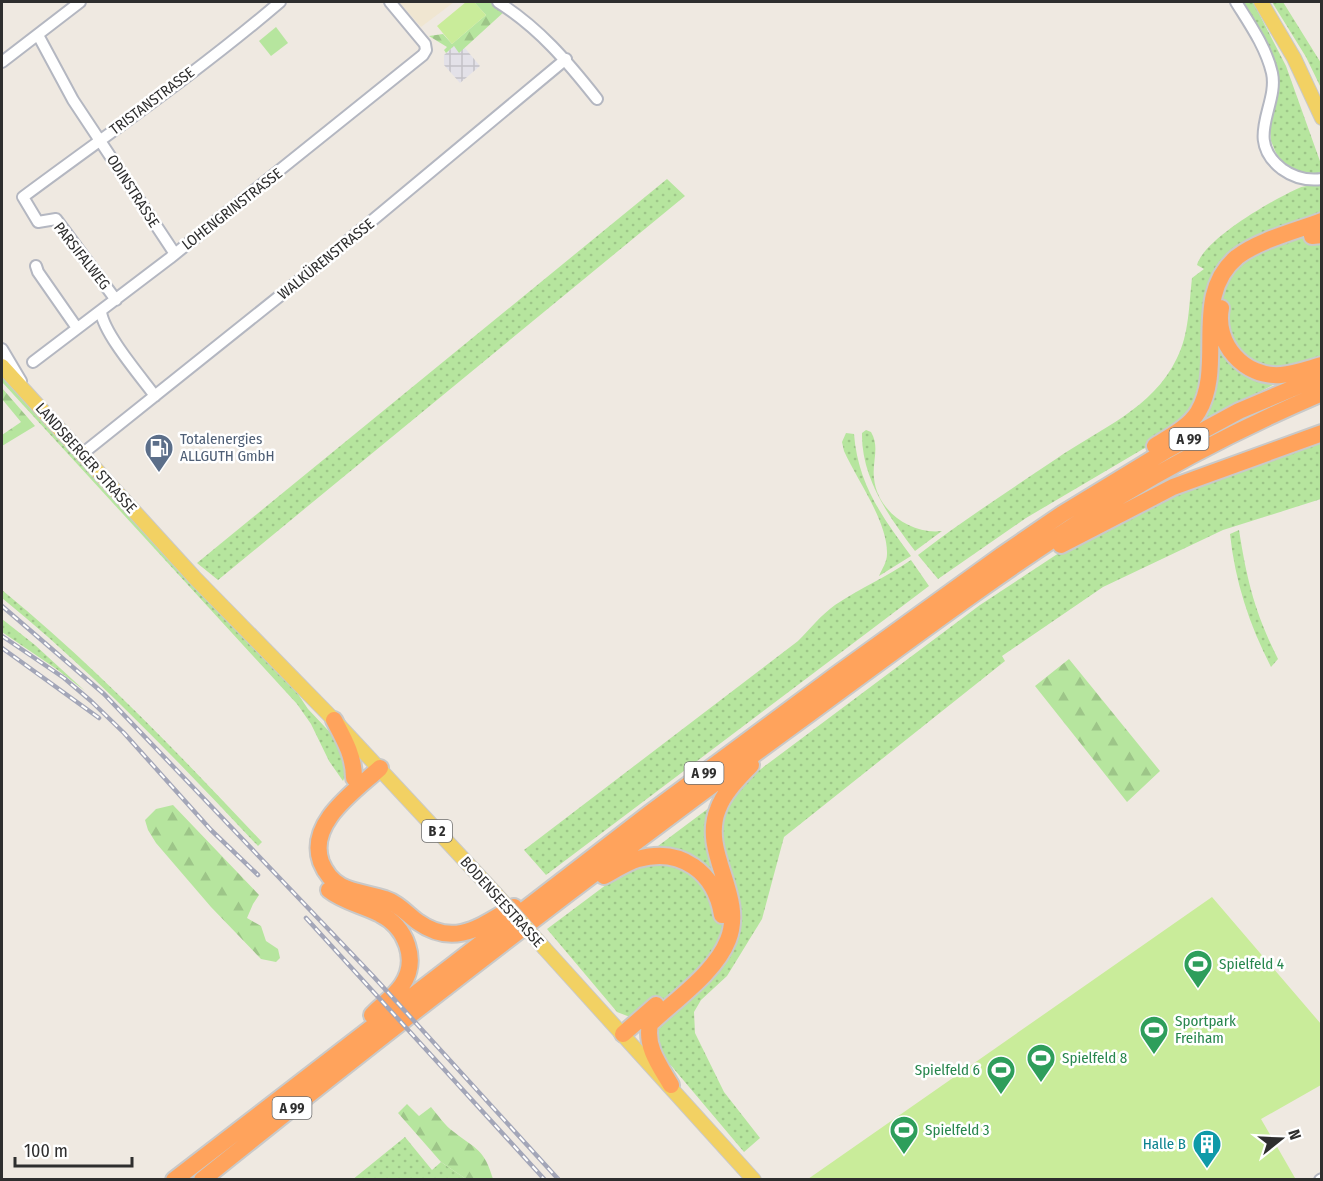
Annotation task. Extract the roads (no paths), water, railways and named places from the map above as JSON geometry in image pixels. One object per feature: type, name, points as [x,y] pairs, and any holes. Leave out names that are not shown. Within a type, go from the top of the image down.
[{"type":"highway","points":[[1062,514],[1098,482],[1169,437],[1190,422],[1197,413],[1208,385],[1211,304],[1225,270],[1238,257],[1254,247],[1322,221]]},
{"type":"highway","points":[[1318,235],[1272,249],[1249,262],[1232,277],[1225,291],[1220,315],[1226,343],[1234,356],[1256,372],[1279,375],[1322,365]]},
{"type":"highway","name":"A 99","points":[[174,1179],[574,872],[836,675],[1062,514],[1167,450],[1239,411],[1322,376]]},
{"type":"highway","name":"A 99","points":[[202,1179],[566,894],[993,579],[1078,522],[1163,471],[1242,429],[1322,393]]},
{"type":"highway","points":[[993,579],[1034,561],[1173,488],[1322,434]]},
{"type":"highway","points":[[334,720],[350,751],[357,782]]},
{"type":"highway","points":[[664,1004],[708,970],[719,958],[729,938],[732,917],[730,899],[715,849],[713,826],[718,808],[728,791],[771,741]]},
{"type":"highway","points":[[346,1046],[402,985],[409,967],[410,954],[405,938],[390,919],[334,894],[324,886],[313,870],[308,853],[309,835],[321,812],[341,797],[376,764]]},
{"type":"highway","points":[[341,797],[321,831],[318,845],[326,872],[342,886],[388,900],[421,924],[441,933],[460,934],[476,929],[574,872]]},
{"type":"highway","points":[[566,894],[630,862],[650,857],[674,858],[692,864],[706,877],[714,887],[720,901],[722,929],[716,944],[649,1021],[627,1038]]},
{"type":"highway","points":[[649,1021],[652,1051],[671,1085]]},
{"type":"main road","points":[[1261,2],[1294,58],[1322,118]]},
{"type":"main road","name":"LANDSBERGER STRASSE","points":[[2,366],[170,551]]},
{"type":"main road","name":"BODENSEESTRASSE","points":[[170,551],[376,764],[671,1085],[754,1179]]},
{"type":"street","points":[[2,62],[80,2]]},
{"type":"street","name":"LOHENGRINSTRASSE","points":[[33,362],[175,254],[423,55],[426,50],[425,44],[390,2]]},
{"type":"street","points":[[498,2],[530,24],[566,59],[597,99]]},
{"type":"street","points":[[1236,2],[1252,27],[1272,74],[1264,125],[1267,150],[1275,164],[1286,172],[1301,178],[1322,179]]},
{"type":"street","name":"TRISTANSTRASSE","points":[[23,197],[150,104],[273,4]]},
{"type":"street","name":"ODINSTRASSE","points":[[38,34],[73,100],[175,254]]},
{"type":"street","name":"WALKÜRENSTRASSE","points":[[82,454],[411,190],[566,59]]},
{"type":"street","name":"PARSIFALWEG","points":[[23,197],[38,222],[56,219],[116,300]]},
{"type":"street","points":[[36,266],[38,273],[76,328]]},
{"type":"street","points":[[101,312],[102,320],[110,333],[155,396]]},
{"type":"street","points":[[2,349],[26,392]]},
{"type":"railway","points":[[2,606],[104,694],[373,976],[559,1180]]},
{"type":"railway","points":[[2,636],[64,678],[91,701],[124,733],[211,830],[258,875]]},
{"type":"railway","points":[[2,648],[99,718]]},
{"type":"railway","points":[[306,918],[545,1180]]},
{"type":"place","name":"Totalenergies ALLGUTH GmbH","points":[[159,474]]},
{"type":"place","name":"Spielfeld 4","points":[[1198,990]]},
{"type":"place","name":"Sportpark Freiham","points":[[1154,1056]]},
{"type":"place","name":"Spielfeld 8","points":[[1041,1084]]},
{"type":"place","name":"Spielfeld 6","points":[[1001,1096]]},
{"type":"place","name":"Spielfeld 3","points":[[904,1156]]},
{"type":"place","name":"Halle B","points":[[1207,1170]]}]
